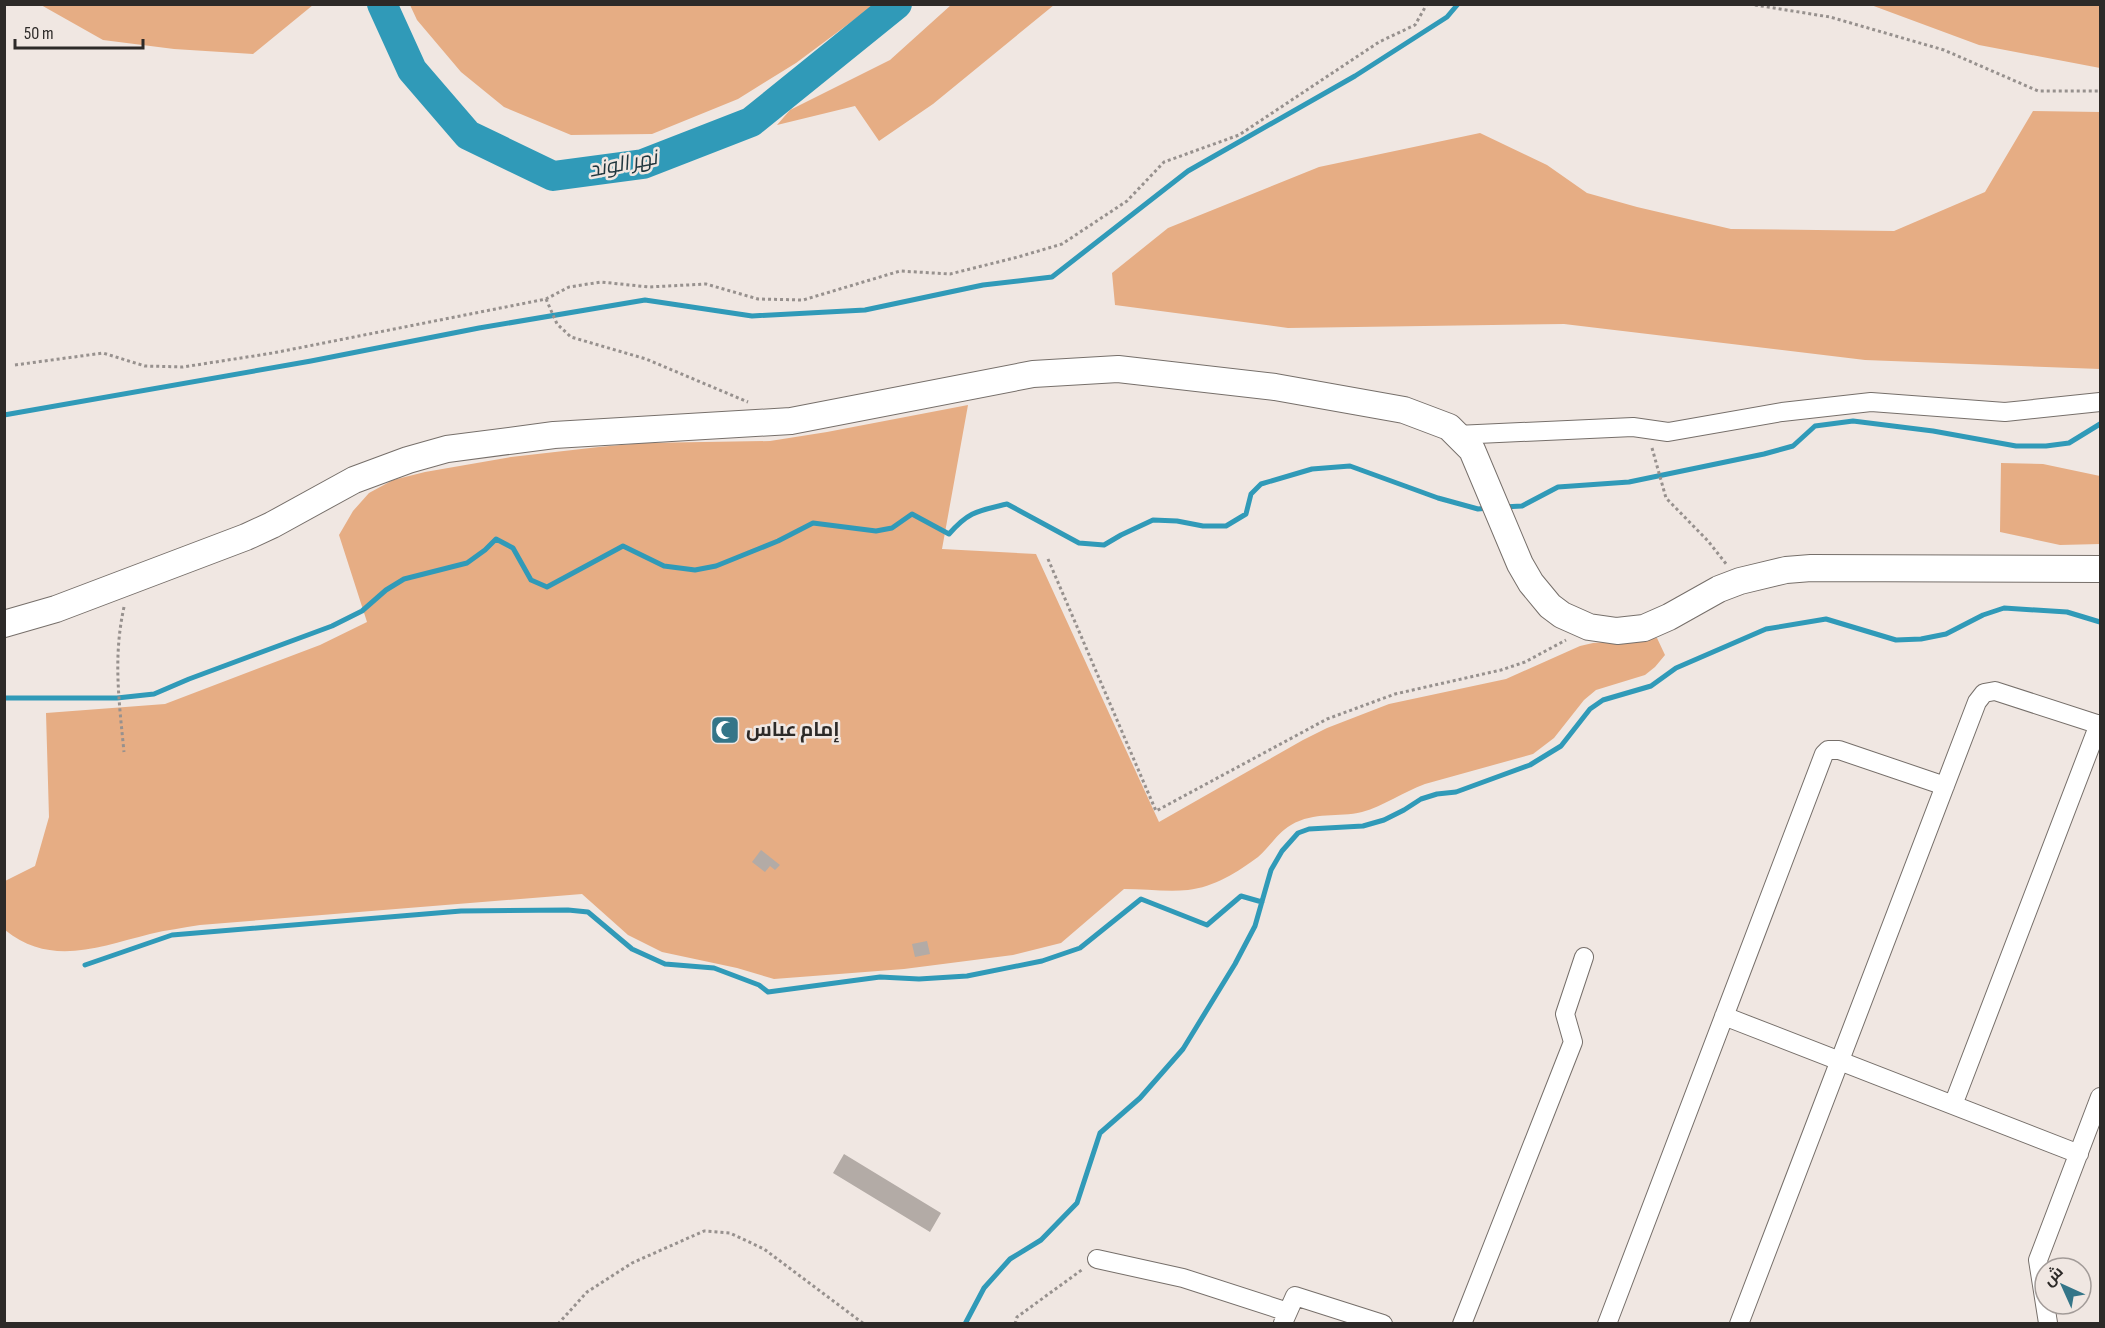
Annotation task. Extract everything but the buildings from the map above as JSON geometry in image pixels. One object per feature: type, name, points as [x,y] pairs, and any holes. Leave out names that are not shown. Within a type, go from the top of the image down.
[{"type":"main road","points":[[4,624],[56,609],[255,533],[354,480],[408,460],[447,449],[554,435],[791,421],[1033,374],[1118,369],[1275,387],[1404,410],[1449,427],[1472,450],[1520,564],[1539,595],[1562,615],[1589,627],[1617,631],[1644,628],[1669,617],[1709,593],[1740,581],[1777,571],[1811,568],[2100,569]]},
{"type":"street","points":[[1456,435],[1633,427],[1668,432],[1782,412],[1871,402],[2005,412],[2100,402]]},
{"type":"street","points":[[1739,1323],[1977,702],[1984,693],[2000,692],[2100,725],[1953,1105]]},
{"type":"street","points":[[1607,1323],[1824,754],[1828,750],[1839,750],[1945,786]]},
{"type":"street","points":[[1462,1323],[1573,1042],[1565,1014],[1584,957]]},
{"type":"street","points":[[1724,1016],[2079,1154]]},
{"type":"street","points":[[2048,1323],[2038,1260],[2100,1097]]},
{"type":"street","points":[[1097,1259],[1183,1278],[1285,1318],[1295,1296],[1383,1323]]},
{"type":"path","points":[[15,365],[103,353],[146,366],[183,367],[273,352],[546,298],[569,287],[601,282],[650,287],[706,284],[758,299],[803,300],[900,271],[950,274],[1018,257],[1062,243],[1127,201],[1164,162],[1239,135],[1379,42],[1415,25],[1427,4]]},
{"type":"path","points":[[1749,4],[1830,17],[1944,50],[2038,91],[2100,91]]},
{"type":"path","points":[[546,298],[557,324],[571,337],[646,359],[753,404]]},
{"type":"path","points":[[1656,460],[1666,498],[1708,541],[1740,581]]},
{"type":"path","points":[[1048,559],[1156,811],[1335,716],[1395,694],[1502,670],[1525,662],[1589,627]]},
{"type":"path","points":[[124,752],[118,691],[118,633],[130,581]]},
{"type":"path","points":[[558,1323],[587,1292],[632,1263],[704,1231],[730,1233],[764,1249],[864,1323]]},
{"type":"path","points":[[1016,1323],[1017,1317],[1097,1259]]},
{"type":"shaded area","points":[[313,4],[253,54],[174,49],[103,40],[41,5]]},
{"type":"shaded area","points":[[410,5],[874,5],[796,63],[738,99],[652,134],[571,135],[504,107],[461,72],[417,20]]},
{"type":"shaded area","points":[[951,5],[1054,5],[933,104],[879,141],[855,106],[777,125],[790,110],[890,60]]},
{"type":"shaded area","points":[[1871,5],[2100,5],[2100,68],[1979,45]]},
{"type":"shaded area","points":[[2033,111],[2100,112],[2100,369],[1865,360],[1564,324],[1288,328],[1115,305],[1112,273],[1168,228],[1319,167],[1480,133],[1547,165],[1587,193],[1637,207],[1731,229],[1894,231],[1985,192]]},
{"type":"shaded area","points":[[968,405],[942,549],[1036,554],[1159,822],[1303,740],[1327,728],[1389,704],[1506,679],[1580,646],[1593,643],[1657,638],[1665,655],[1645,675],[1596,690],[1584,700],[1554,738],[1533,754],[1425,784],[1362,812],[1318,816],[1300,821],[1282,832],[1258,857],[1234,873],[1198,888],[1164,891],[1124,889],[1061,943],[1013,955],[904,969],[774,979],[737,968],[662,952],[628,935],[582,894],[200,925],[75,951],[40,948],[22,941],[5,930],[5,881],[35,866],[49,817],[46,713],[165,704],[320,645],[367,622],[339,535],[353,511],[369,493],[393,480],[511,457],[643,443],[770,441]]},
{"type":"shaded area","points":[[2001,463],[2043,464],[2100,476],[2100,544],[2060,545],[2000,532]]},
{"type":"waterway","name":"نهر الوند","points":[[382,4],[412,70],[468,135],[553,176],[643,164],[751,122],[897,4]]},
{"type":"waterway","points":[[4,415],[645,300],[752,316],[865,310],[983,285],[1052,277],[1188,171],[1355,76],[1447,17],[1458,4]]},
{"type":"waterway","points":[[1503,507],[1522,506],[1558,487],[1629,482],[1764,454],[1793,446],[1815,426],[1853,421],[1933,431],[2016,446],[2046,446],[2069,443],[2100,424]]},
{"type":"waterway","points":[[4,698],[117,698],[154,694],[332,626],[362,611],[386,590],[404,579],[467,563],[496,539],[513,548],[531,580],[547,587],[623,546],[664,566],[695,570],[716,566],[778,541],[813,523],[876,531],[892,528],[912,514],[949,534],[968,516],[1007,504],[1079,543],[1104,545],[1153,520],[1177,521],[1203,526],[1226,526],[1246,514],[1251,494],[1261,484],[1312,469],[1350,466],[1438,498],[1478,509],[1488,508]]},
{"type":"waterway","points":[[965,1324],[984,1288],[1010,1259],[1041,1240],[1077,1203],[1100,1133],[1140,1098],[1183,1049],[1235,964],[1255,926],[1271,870],[1282,851],[1298,833],[1309,829],[1363,826],[1384,820],[1421,799],[1456,792],[1530,765],[1561,746],[1590,709],[1603,700],[1651,686],[1676,668],[1766,629],[1826,619],[1896,640],[1921,639],[1946,634],[1983,615],[2004,608],[2067,612],[2100,622]]},
{"type":"waterway","points":[[85,965],[172,935],[461,911],[568,910],[588,912],[632,949],[665,964],[714,968],[759,985],[768,992],[880,977],[919,979],[967,976],[1042,961],[1080,948],[1141,899],[1207,925],[1241,896],[1262,902]]},
{"type":"place","name":"إمام عباس","points":[[725,730]]}]
